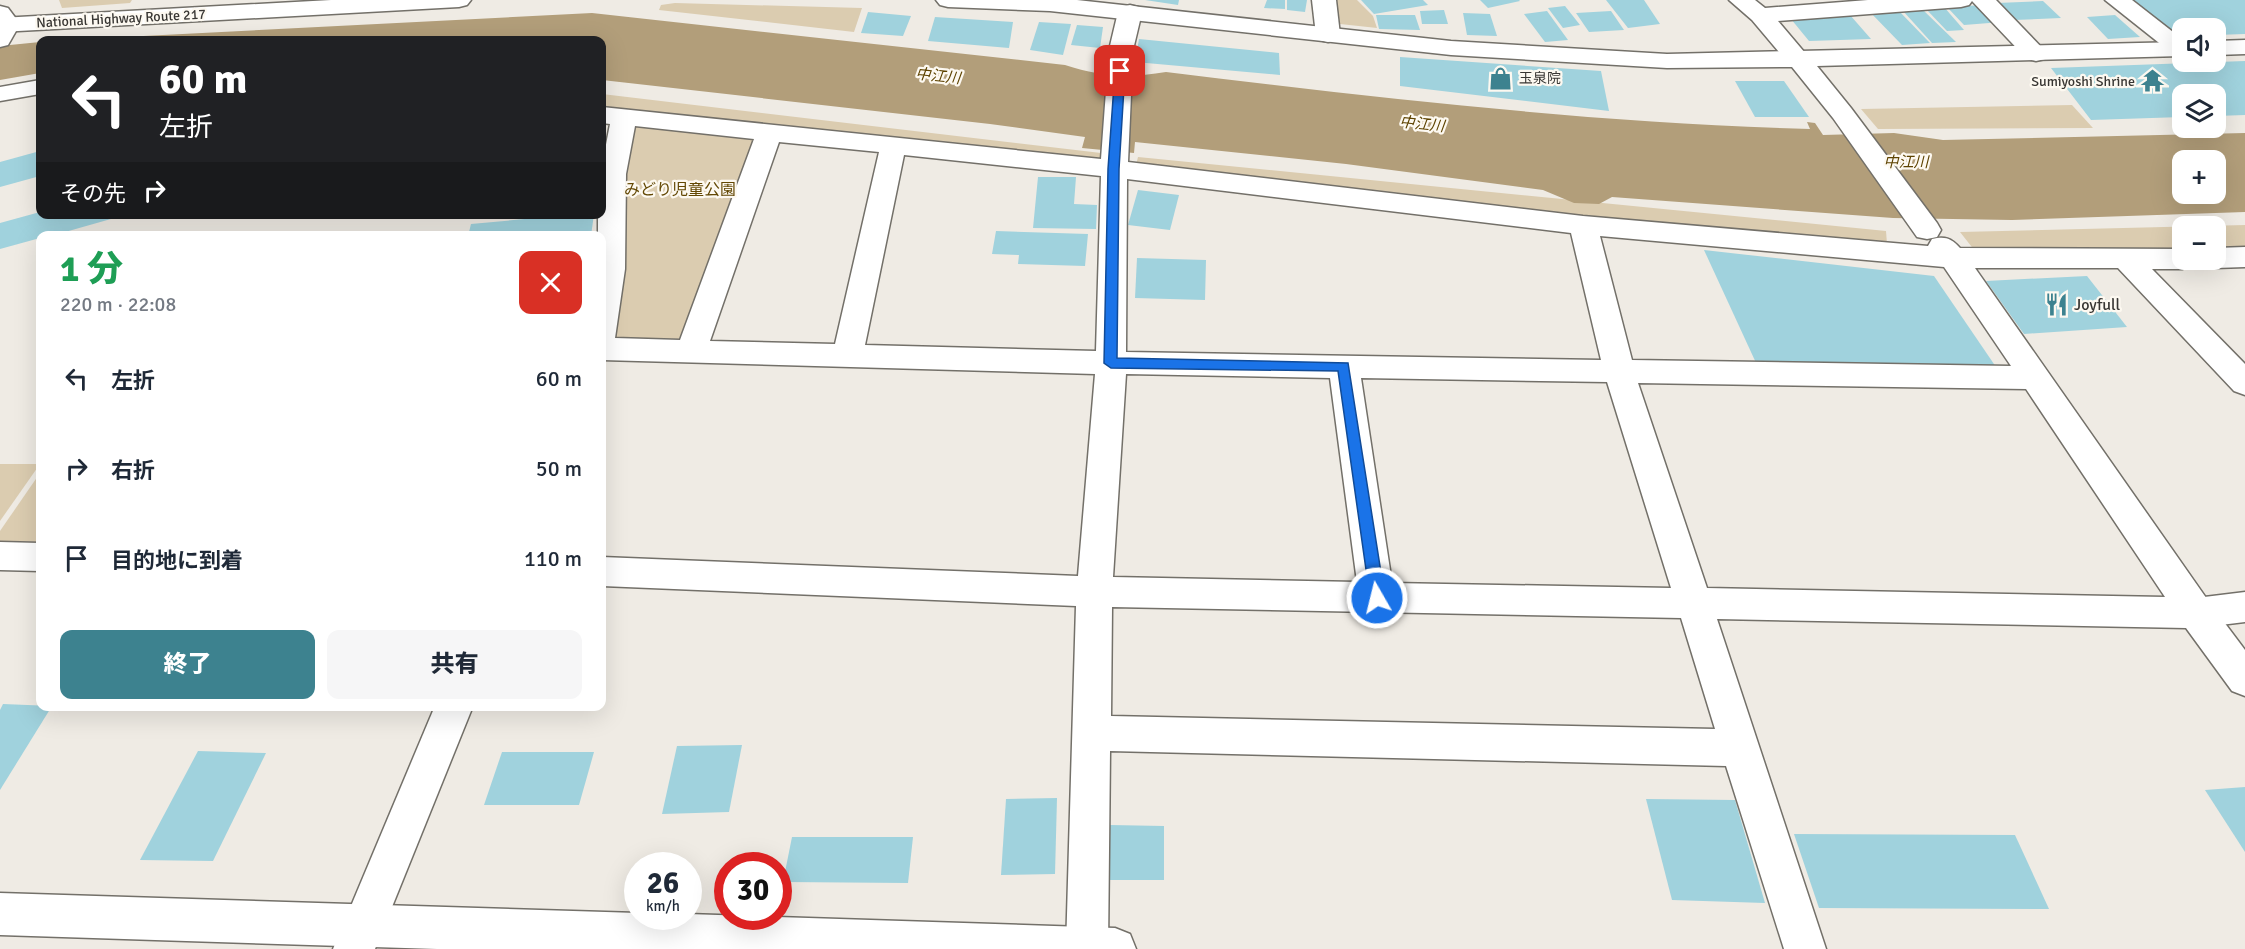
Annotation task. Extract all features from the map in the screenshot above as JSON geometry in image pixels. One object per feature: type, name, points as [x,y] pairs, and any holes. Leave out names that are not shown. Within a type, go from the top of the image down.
[{"type":"main road","name":"National Highway Route 217","points":[[2,26],[459,0]]},
{"type":"main road","points":[[948,0],[1050,2],[1328,35],[1529,54],[1667,61],[1800,60],[2172,49]]},
{"type":"main road","points":[[1324,0],[1328,35]]},
{"type":"main road","points":[[1741,0],[1760,15],[1800,60],[1842,112],[1927,230],[1953,258],[2196,613],[2245,679]]},
{"type":"main road","points":[[1760,15],[1961,0]]},
{"type":"main road","points":[[1983,0],[2036,54]]},
{"type":"main road","points":[[2117,0],[2172,41]]},
{"type":"main road","points":[[1087,949],[1094,592],[1111,363],[1114,163],[1121,50],[1130,12]]},
{"type":"main road","points":[[2226,48],[2245,47]]},
{"type":"main road","points":[[0,94],[36,88]]},
{"type":"main road","points":[[606,306],[611,269],[613,116],[893,146],[1114,163],[1583,225],[1953,258],[2172,259]]},
{"type":"main road","points":[[691,352],[769,133]]},
{"type":"main road","points":[[848,357],[893,146]]},
{"type":"main road","points":[[1583,225],[1619,371],[1805,949]]},
{"type":"main road","points":[[2226,258],[2245,257]]},
{"type":"main road","points":[[2127,260],[2245,383]]},
{"type":"main road","points":[[606,349],[1111,363],[2035,378]]},
{"type":"main road","points":[[1344,367],[1377,598]]},
{"type":"main road","points":[[0,556],[36,557]]},
{"type":"main road","points":[[606,571],[1094,592],[2196,613],[2245,607]]},
{"type":"main road","points":[[359,937],[452,711]]},
{"type":"main road","points":[[1091,733],[1741,748]]},
{"type":"main road","points":[[0,914],[359,937],[1115,949]]},
{"type":"green space","points":[[59,0],[132,0],[130,3],[62,8]]},
{"type":"green space","points":[[1337,0],[1357,0],[1373,16],[1377,28],[1331,23]]},
{"type":"green space","points":[[675,3],[862,8],[854,32],[659,10],[661,5]]},
{"type":"green space","points":[[606,94],[1101,153],[1098,166],[606,109]]},
{"type":"green space","points":[[2072,105],[2093,128],[1878,129],[1861,109]]},
{"type":"green space","name":"みどり児童公園","points":[[630,122],[762,137],[686,348],[606,346],[620,179]]},
{"type":"green space","points":[[1138,157],[1886,231],[1887,244],[1585,221],[1135,169]]},
{"type":"green space","points":[[2226,225],[2245,225],[2245,247],[2226,248]]},
{"type":"green space","points":[[2172,227],[2172,248],[1975,251],[1960,232]]},
{"type":"green space","points":[[0,464],[36,464],[36,470],[0,521]]},
{"type":"green space","points":[[36,479],[36,542],[0,541],[0,531]]},
{"type":"water","name":"中江川","points":[[592,13],[1065,65],[1115,75],[1166,72],[1407,100],[1648,121],[1810,129],[1807,122],[1815,123],[1823,135],[1894,133],[1943,140],[2172,135],[2172,138],[2226,138],[2226,133],[2245,133],[2245,212],[2012,220],[1893,218],[1612,197],[1599,204],[1574,203],[1543,190],[1346,164],[1135,142],[1134,153],[1082,148],[1085,137],[606,80],[606,36],[143,36]]},
{"type":"water","points":[[36,42],[36,74],[0,80],[0,46]]},
{"type":"building","points":[[1145,0],[1179,0],[1178,5]]},
{"type":"building","points":[[1267,0],[1285,0],[1285,9],[1264,8]]},
{"type":"building","points":[[1287,0],[1307,0],[1305,12],[1287,10]]},
{"type":"building","points":[[1361,0],[1423,0],[1428,5],[1374,14]]},
{"type":"building","points":[[1480,0],[1519,0],[1520,1],[1488,8]]},
{"type":"building","points":[[1606,0],[1644,0],[1660,24],[1628,28]]},
{"type":"building","points":[[2129,0],[2245,0],[2245,34],[2226,35],[2226,18],[2172,18],[2172,35]]},
{"type":"building","points":[[2043,1],[2061,18],[2014,20],[1997,3]]},
{"type":"building","points":[[1984,5],[2002,22],[1964,25],[1947,7]]},
{"type":"building","points":[[1565,6],[1580,25],[1563,28],[1548,8]]},
{"type":"building","points":[[1944,7],[1964,30],[1947,31],[1926,9]]},
{"type":"building","points":[[1922,9],[1956,42],[1932,43],[1903,11]]},
{"type":"building","points":[[1444,10],[1448,24],[1422,24],[1420,11]]},
{"type":"building","points":[[1898,10],[1930,43],[1902,45],[1869,11]]},
{"type":"building","points":[[1547,11],[1568,40],[1545,42],[1524,14]]},
{"type":"building","points":[[1611,11],[1624,30],[1589,32],[1576,13]]},
{"type":"building","points":[[868,12],[911,16],[903,36],[861,33]]},
{"type":"building","points":[[1463,13],[1490,14],[1497,36],[1467,35]]},
{"type":"building","points":[[1376,15],[1415,15],[1420,30],[1379,29]]},
{"type":"building","points":[[1850,15],[1871,39],[1809,41],[1791,19]]},
{"type":"building","points":[[2115,15],[2140,37],[2108,39],[2087,17]]},
{"type":"building","points":[[935,17],[1013,22],[1009,48],[928,41]]},
{"type":"building","points":[[1039,22],[1071,24],[1063,55],[1030,50]]},
{"type":"building","points":[[1077,25],[1103,27],[1100,48],[1071,45]]},
{"type":"building","points":[[1139,39],[1279,53],[1280,75],[1135,62]]},
{"type":"building","name":"玉泉院","points":[[1400,57],[1601,71],[1609,111],[1400,86]]},
{"type":"building","name":"Sumiyoshi Shrine","points":[[2245,61],[2245,115],[2226,116],[2226,84],[2172,84],[2172,117],[2091,120],[2051,68],[2172,64],[2172,72],[2226,72],[2226,62]]},
{"type":"building","points":[[1735,81],[1784,81],[1809,117],[1755,117]]},
{"type":"building","points":[[36,152],[36,177],[0,187],[0,162]]},
{"type":"building","points":[[1038,177],[1076,177],[1074,204],[1097,205],[1096,229],[1033,228]]},
{"type":"building","points":[[1138,190],[1179,195],[1170,230],[1128,225]]},
{"type":"building","points":[[36,213],[36,219],[111,219],[69,231],[36,231],[36,239],[0,249],[0,223]]},
{"type":"building","points":[[525,219],[593,219],[592,231],[469,231],[471,224]]},
{"type":"building","points":[[996,231],[1088,234],[1085,266],[1018,264],[1019,255],[992,254]]},
{"type":"building","points":[[1704,250],[1934,276],[1996,367],[1757,365]]},
{"type":"building","points":[[1137,258],[1206,260],[1205,300],[1135,298]]},
{"type":"building","name":"Joyfull","points":[[2087,276],[2127,327],[2024,334],[1986,281]]},
{"type":"building","points":[[3,704],[36,705],[36,711],[49,711],[0,790],[0,710]]},
{"type":"building","points":[[742,745],[729,812],[662,814],[677,746]]},
{"type":"building","points":[[198,751],[266,753],[213,861],[140,860]]},
{"type":"building","points":[[502,752],[594,752],[579,805],[484,805]]},
{"type":"building","points":[[2245,787],[2245,852],[2205,790]]},
{"type":"building","points":[[1057,798],[1055,874],[1001,875],[1006,799]]},
{"type":"building","points":[[1646,799],[1735,800],[1765,903],[1672,900]]},
{"type":"building","points":[[1110,825],[1164,826],[1164,880],[1108,880]]},
{"type":"building","points":[[1794,834],[2015,835],[2049,909],[1819,908]]},
{"type":"building","points":[[792,837],[913,837],[908,883],[792,882],[792,852],[789,852]]},
{"type":"place","name":"玉泉院","points":[[1501,78]]},
{"type":"place","name":"Sumiyoshi Shrine","points":[[2153,81]]},
{"type":"place","name":"Joyfull","points":[[2056,304]]},
{"type":"route","points":[[1120,71],[1114,169],[1111,363],[1344,367],[1377,598]]}]
